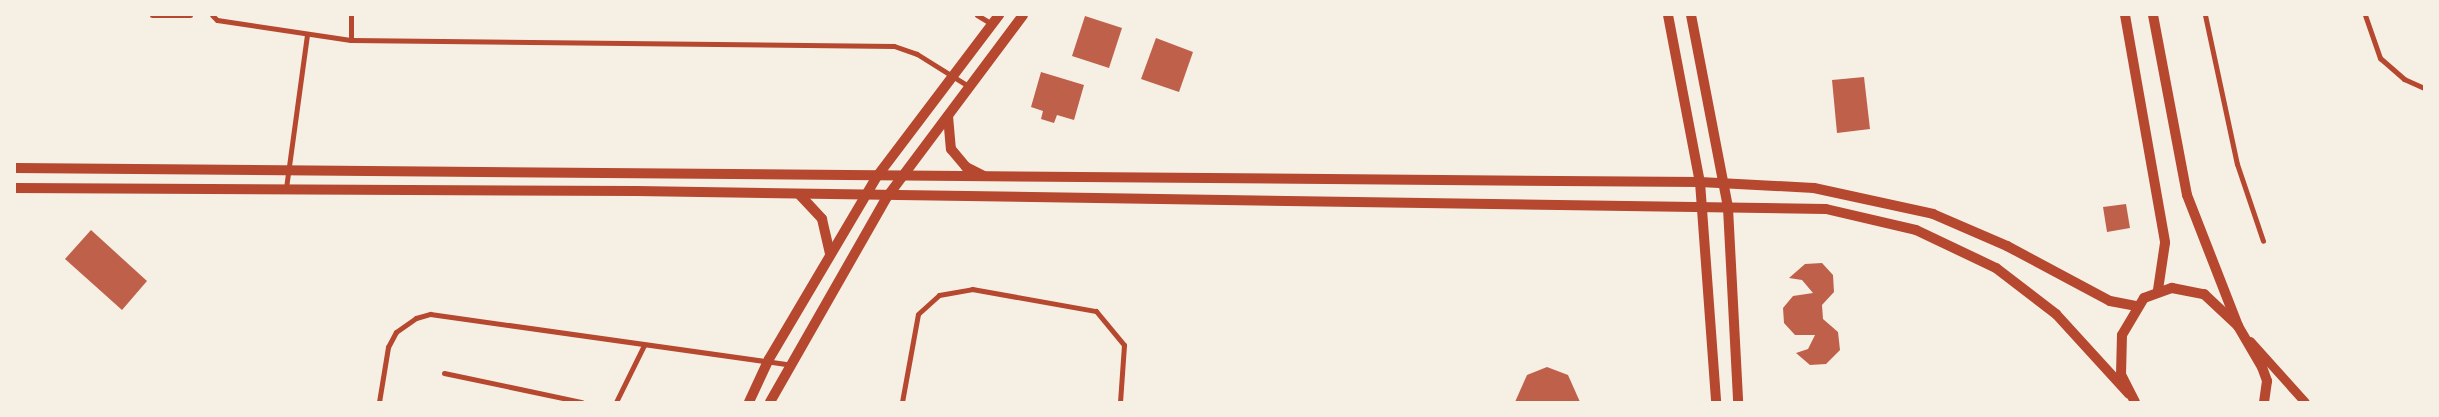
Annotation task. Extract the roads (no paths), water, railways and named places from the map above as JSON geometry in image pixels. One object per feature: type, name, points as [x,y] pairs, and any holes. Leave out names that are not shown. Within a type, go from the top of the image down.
[{"type":"main road","points":[[749,402],[769,359],[864,196],[878,175],[955,77],[999,15]]},
{"type":"main road","points":[[770,402],[788,364],[900,176],[970,88],[1023,15]]},
{"type":"main road","points":[[1668,15],[1700,182],[1716,402]]},
{"type":"main road","points":[[1691,15],[1725,183],[1728,208],[1738,402]]},
{"type":"main road","points":[[2125,15],[2165,243],[2158,290]]},
{"type":"main road","points":[[2153,15],[2187,195],[2238,326]]},
{"type":"main road","points":[[948,116],[951,149],[966,167],[985,177]]},
{"type":"main road","points":[[15,168],[290,168],[985,177],[1700,182],[1814,188],[1894,202],[1969,228],[2110,301],[2136,306]]},
{"type":"main road","points":[[15,188],[286,188],[799,194],[887,197],[1826,210],[1892,223],[1950,244],[2037,296],[2132,398]]},
{"type":"main road","points":[[799,194],[822,219],[830,252]]},
{"type":"main road","points":[[2132,398],[2122,375],[2120,350],[2122,335],[2136,306],[2158,290],[2187,289],[2204,294],[2238,326],[2246,337],[2266,381],[2264,402]]},
{"type":"street","points":[[152,15],[190,15]]},
{"type":"street","points":[[212,15],[217,20],[350,40],[885,46],[917,54],[970,88]]},
{"type":"street","points":[[350,40],[351,15]]},
{"type":"street","points":[[977,15],[992,24]]},
{"type":"street","points":[[2206,15],[2237,164],[2263,241]]},
{"type":"street","points":[[2365,15],[2380,58],[2404,79],[2424,88]]},
{"type":"street","points":[[286,188],[307,34]]},
{"type":"street","points":[[902,402],[918,314],[939,295],[972,289],[1096,311],[1124,345],[1120,402]]},
{"type":"street","points":[[379,402],[388,347],[396,332],[423,316],[458,317],[644,345],[769,359],[788,364]]},
{"type":"street","points":[[2246,337],[2305,402]]},
{"type":"street","points":[[616,402],[644,345]]},
{"type":"street","points":[[444,373],[582,402]]}]
